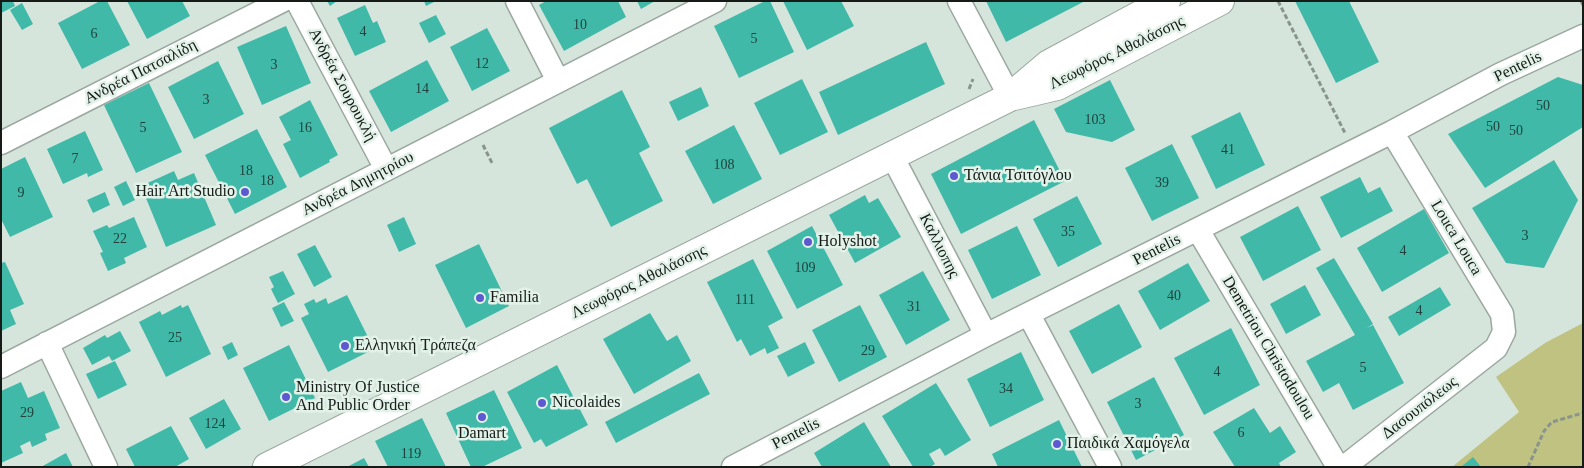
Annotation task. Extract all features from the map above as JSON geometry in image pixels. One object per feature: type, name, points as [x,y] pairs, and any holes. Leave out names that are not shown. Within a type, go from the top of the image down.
[{"type":"main road","name":"Λεωφόρος Αθαλάσσης","points":[[1010,97],[1049,64],[1166,1]]},
{"type":"main road","name":"Λεωφόρος Αθαλάσσης","points":[[267,467],[1010,97],[1057,86],[1220,1]]},
{"type":"street","name":"Ανδρέα Πατσαλίδη","points":[[1,143],[282,1]]},
{"type":"street","name":"Ανδρέα Σουρουκλή","points":[[297,1],[386,170]]},
{"type":"street","points":[[516,1],[558,81]]},
{"type":"street","name":"Ανδρέα Δημητρίου","points":[[1,367],[715,1]]},
{"type":"street","points":[[959,1],[1010,97]]},
{"type":"street","name":"Pentelis","points":[[733,467],[986,336],[1392,132],[1501,74],[1583,36]]},
{"type":"street","name":"Louca Louca","points":[[1392,132],[1502,314],[1504,332],[1496,348]]},
{"type":"street","name":"Καλλιοπης","points":[[892,156],[986,336]]},
{"type":"street","name":"Demetriou Christodoulou","points":[[1198,230],[1338,467]]},
{"type":"street","points":[[1029,315],[1110,467]]},
{"type":"street","points":[[47,343],[106,467]]},
{"type":"street","name":"Δασουπόλεως","points":[[1344,467],[1496,348]]},
{"type":"path","points":[[1278,1],[1354,151]]},
{"type":"path","points":[[1581,1],[1583,5]]},
{"type":"path","points":[[969,89],[973,79]]},
{"type":"path","points":[[1528,467],[1544,431],[1552,422],[1583,413]]},
{"type":"green space","points":[[1583,323],[1583,467],[1452,467],[1519,412],[1496,377],[1545,343]]},
{"type":"building","points":[[1,1],[13,1],[15,6],[1,13]]},
{"type":"building","points":[[100,1],[107,1],[130,45],[82,69],[58,23]]},
{"type":"building","points":[[127,1],[182,1],[190,16],[147,39]]},
{"type":"building","points":[[327,1],[337,1],[330,6]]},
{"type":"building","points":[[424,1],[436,1],[426,6]]},
{"type":"building","points":[[546,1],[618,1],[626,17],[564,51],[539,5]]},
{"type":"building","points":[[637,1],[655,1],[641,9]]},
{"type":"building","points":[[765,1],[770,1],[794,52],[739,78],[714,26]]},
{"type":"building","points":[[783,1],[841,1],[854,26],[807,50]]},
{"type":"building","points":[[986,1],[1085,1],[1006,42]]},
{"type":"building","points":[[1295,1],[1349,1],[1379,62],[1336,83]]},
{"type":"building","points":[[22,3],[33,24],[22,30],[10,10]]},
{"type":"building","points":[[365,5],[373,23],[377,21],[386,42],[355,56],[337,18]]},
{"type":"building","points":[[436,15],[446,34],[429,43],[419,23]]},
{"type":"building","points":[[286,26],[311,83],[262,105],[237,47]]},
{"type":"building","points":[[487,28],[510,71],[472,91],[450,47]]},
{"type":"building","points":[[926,42],[945,84],[838,135],[819,92]]},
{"type":"building","points":[[427,60],[449,101],[391,132],[369,91]]},
{"type":"building","points":[[218,61],[244,114],[194,139],[168,87]]},
{"type":"building","points":[[1558,77],[1583,85],[1583,127],[1485,188],[1448,134]]},
{"type":"building","points":[[802,79],[828,132],[780,155],[754,103]]},
{"type":"building","points":[[1110,80],[1135,130],[1112,142],[1066,132],[1054,109]]},
{"type":"building","points":[[149,83],[182,152],[136,173],[104,105]]},
{"type":"building","points":[[701,87],[709,106],[678,121],[669,102]]},
{"type":"building","points":[[622,90],[650,147],[639,153],[663,201],[611,227],[587,179],[577,184],[549,128]]},
{"type":"building","points":[[310,100],[338,155],[329,160],[330,162],[300,178],[283,144],[291,140],[279,117]]},
{"type":"building","points":[[1240,112],[1265,165],[1216,189],[1191,136]]},
{"type":"building","points":[[1034,120],[1065,181],[961,234],[931,174]]},
{"type":"building","points":[[734,125],[762,179],[713,204],[685,151]]},
{"type":"building","points":[[257,129],[287,187],[235,214],[205,155]]},
{"type":"building","points":[[85,131],[103,170],[88,177],[87,173],[63,184],[47,149]]},
{"type":"building","points":[[1172,144],[1199,198],[1152,221],[1125,168]]},
{"type":"building","points":[[25,157],[53,217],[10,237],[1,219],[1,169]]},
{"type":"building","points":[[1554,160],[1578,200],[1544,268],[1506,263],[1472,208]]},
{"type":"building","points":[[174,171],[178,180],[194,173],[216,225],[166,247],[141,186]]},
{"type":"building","points":[[1360,177],[1368,193],[1380,187],[1393,211],[1341,238],[1320,197]]},
{"type":"building","points":[[126,181],[135,200],[123,206],[114,187]]},
{"type":"building","points":[[105,192],[110,205],[93,213],[87,200]]},
{"type":"building","points":[[865,195],[869,203],[878,198],[901,237],[855,263],[829,215]]},
{"type":"building","points":[[1077,196],[1102,244],[1058,267],[1033,219]]},
{"type":"building","points":[[1298,206],[1321,250],[1263,281],[1240,237]]},
{"type":"building","points":[[1424,209],[1449,253],[1382,292],[1357,248]]},
{"type":"building","points":[[134,217],[147,247],[124,258],[126,263],[108,271],[100,253],[103,252],[93,231],[107,225],[109,228]]},
{"type":"building","points":[[404,217],[416,244],[399,252],[387,225]]},
{"type":"building","points":[[812,226],[843,285],[797,309],[767,251]]},
{"type":"building","points":[[1017,226],[1041,275],[992,299],[968,250]]},
{"type":"building","points":[[479,244],[509,306],[466,328],[435,265]]},
{"type":"building","points":[[315,245],[332,277],[314,287],[297,254]]},
{"type":"building","points":[[1334,258],[1373,324],[1367,328],[1373,325],[1404,383],[1353,410],[1339,383],[1323,392],[1306,361],[1355,335],[1316,268]]},
{"type":"building","points":[[753,259],[783,318],[768,326],[779,348],[767,354],[765,348],[750,356],[741,339],[737,342],[707,282]]},
{"type":"building","points":[[5,262],[24,304],[10,310],[16,324],[1,331],[1,263]]},
{"type":"building","points":[[1188,263],[1210,301],[1160,330],[1138,291]]},
{"type":"building","points":[[283,271],[295,294],[278,303],[271,289],[274,287],[269,277]]},
{"type":"building","points":[[923,271],[950,320],[906,345],[879,295]]},
{"type":"building","points":[[1305,285],[1321,315],[1286,334],[1270,304]]},
{"type":"building","points":[[1440,287],[1451,305],[1399,336],[1388,317]]},
{"type":"building","points":[[347,295],[374,349],[328,372],[301,318],[309,314],[304,304],[314,299],[316,303],[326,298],[328,304]]},
{"type":"building","points":[[284,302],[294,321],[281,327],[272,308]]},
{"type":"building","points":[[1119,304],[1142,347],[1092,374],[1069,331]]},
{"type":"building","points":[[181,305],[182,308],[188,305],[211,354],[166,377],[139,322],[160,311],[162,315]]},
{"type":"building","points":[[860,305],[887,357],[839,382],[812,330]]},
{"type":"building","points":[[650,313],[667,341],[677,335],[691,361],[634,394],[603,339]]},
{"type":"building","points":[[1231,328],[1260,385],[1204,415],[1174,358]]},
{"type":"building","points":[[120,331],[131,351],[112,361],[109,356],[92,365],[83,348],[105,335],[107,338]]},
{"type":"building","points":[[232,342],[238,355],[228,360],[222,347]]},
{"type":"building","points":[[805,342],[815,363],[788,377],[777,356]]},
{"type":"building","points":[[289,345],[315,398],[269,421],[243,368]]},
{"type":"building","points":[[1021,352],[1044,400],[990,427],[967,379]]},
{"type":"building","points":[[115,361],[127,385],[98,399],[86,374]]},
{"type":"building","points":[[557,365],[588,425],[546,447],[541,439],[534,443],[507,392]]},
{"type":"building","points":[[699,373],[710,394],[616,443],[605,422]]},
{"type":"building","points":[[1154,377],[1184,435],[1136,460],[1107,402]]},
{"type":"building","points":[[21,382],[28,398],[44,391],[60,428],[45,434],[47,440],[32,447],[30,441],[20,446],[23,453],[1,463],[1,391]]},
{"type":"building","points":[[936,383],[971,440],[945,456],[940,448],[929,454],[935,464],[930,467],[913,467],[882,416]]},
{"type":"building","points":[[494,390],[522,448],[482,467],[471,467],[446,413]]},
{"type":"building","points":[[224,399],[241,429],[206,449],[189,418]]},
{"type":"building","points":[[1254,408],[1270,433],[1280,426],[1296,452],[1279,463],[1281,467],[1235,467],[1213,432]]},
{"type":"building","points":[[422,418],[446,467],[388,467],[375,441]]},
{"type":"building","points":[[1059,420],[1082,467],[998,467],[992,454]]},
{"type":"building","points":[[864,422],[891,467],[822,467],[814,453]]},
{"type":"building","points":[[171,426],[189,459],[175,467],[135,467],[126,449]]},
{"type":"building","points":[[66,453],[73,467],[41,467]]},
{"type":"building","points":[[1473,457],[1481,467],[1461,467]]},
{"type":"building","points":[[364,458],[369,467],[347,467]]},
{"type":"place","name":"Τάνια Τσιτόγλου","points":[[954,176]]},
{"type":"place","name":"Hair Art Studio","points":[[245,192]]},
{"type":"place","name":"Holyshot","points":[[808,242]]},
{"type":"place","name":"Familia","points":[[480,298]]},
{"type":"place","name":"Ελληνική Τράπεζα","points":[[345,346]]},
{"type":"place","name":"Ministry Of Justice And Public Order","points":[[286,397]]},
{"type":"place","name":"Nicolaides","points":[[542,403]]},
{"type":"place","name":"Damart","points":[[482,417]]},
{"type":"place","name":"Παιδικά Χαμόγελα","points":[[1057,444]]}]
